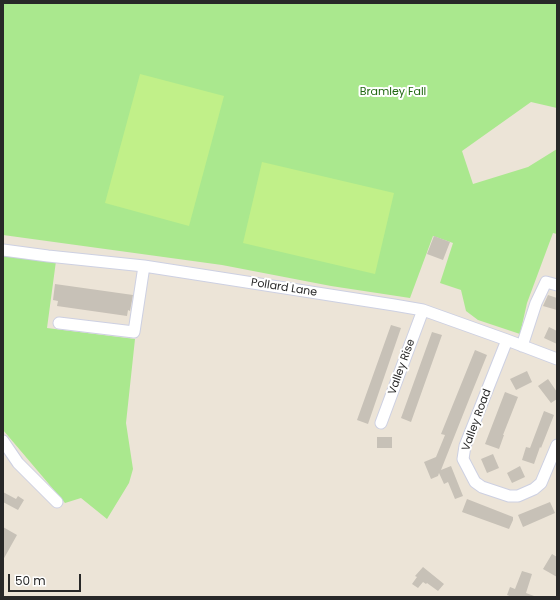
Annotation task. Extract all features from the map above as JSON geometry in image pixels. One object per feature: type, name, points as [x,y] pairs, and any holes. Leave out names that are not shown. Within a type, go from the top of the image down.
[{"type":"street","name":"Pollard Lane","points":[[3,250],[144,266],[423,310],[557,359]]},
{"type":"street","points":[[59,323],[134,332],[144,266]]},
{"type":"street","points":[[522,346],[536,303],[546,282],[557,285]]},
{"type":"street","name":"Valley Rise","points":[[381,423],[423,310]]},
{"type":"street","name":"Valley Road","points":[[507,340],[465,446],[463,458],[475,482],[482,487],[509,496],[518,496],[534,489],[541,483],[557,445]]},
{"type":"street","points":[[3,441],[18,462],[57,502]]},
{"type":"green space","name":"Bramley Fall","points":[[3,3],[557,3],[557,108],[531,102],[462,151],[473,184],[528,167],[557,149],[557,234],[553,233],[527,303],[520,334],[478,320],[466,311],[461,290],[440,283],[453,243],[433,236],[410,298],[331,286],[222,265],[3,235]]},
{"type":"green space","points":[[140,74],[224,96],[189,226],[105,203]]},
{"type":"green space","points":[[262,162],[394,193],[375,274],[243,243]]},
{"type":"green space","points":[[3,255],[56,261],[47,328],[135,339],[126,423],[133,469],[129,483],[107,519],[81,498],[65,503],[3,430]]},
{"type":"building","points":[[434,236],[450,242],[443,260],[427,254]]},
{"type":"building","points":[[55,284],[133,295],[130,311],[128,310],[127,316],[57,306],[58,301],[53,300]]},
{"type":"building","points":[[548,295],[557,298],[557,310],[543,306]]},
{"type":"building","points":[[391,325],[401,328],[368,424],[357,420]]},
{"type":"building","points":[[549,327],[557,331],[557,344],[544,338]]},
{"type":"building","points":[[432,332],[442,335],[411,422],[401,418]]},
{"type":"building","points":[[475,350],[487,355],[441,470],[451,466],[463,496],[455,499],[448,482],[444,484],[439,473],[438,476],[431,479],[424,462],[436,457],[445,435],[441,434]]},
{"type":"building","points":[[527,371],[532,382],[516,390],[510,379]]},
{"type":"building","points":[[548,379],[557,392],[557,399],[551,403],[538,386]]},
{"type":"building","points":[[505,392],[518,397],[499,449],[485,444]]},
{"type":"building","points":[[544,411],[554,415],[534,464],[522,460],[526,447],[530,448]]},
{"type":"building","points":[[377,437],[392,437],[392,448],[377,448]]},
{"type":"building","points":[[493,454],[499,468],[487,473],[481,459]]},
{"type":"building","points":[[520,466],[525,477],[512,483],[507,473]]},
{"type":"building","points":[[3,492],[16,499],[18,496],[24,500],[18,510],[3,502]]},
{"type":"building","points":[[467,499],[513,517],[509,529],[462,512]]},
{"type":"building","points":[[550,502],[555,513],[523,527],[518,515]]},
{"type":"building","points":[[3,527],[17,535],[3,560]]},
{"type":"building","points":[[552,554],[557,557],[557,577],[543,569]]},
{"type":"building","points":[[423,567],[444,584],[438,591],[427,583],[426,584],[423,582],[418,588],[412,584],[417,577],[415,576]]},
{"type":"building","points":[[522,571],[532,574],[526,593],[534,597],[512,597],[507,595],[510,587],[515,589]]}]
